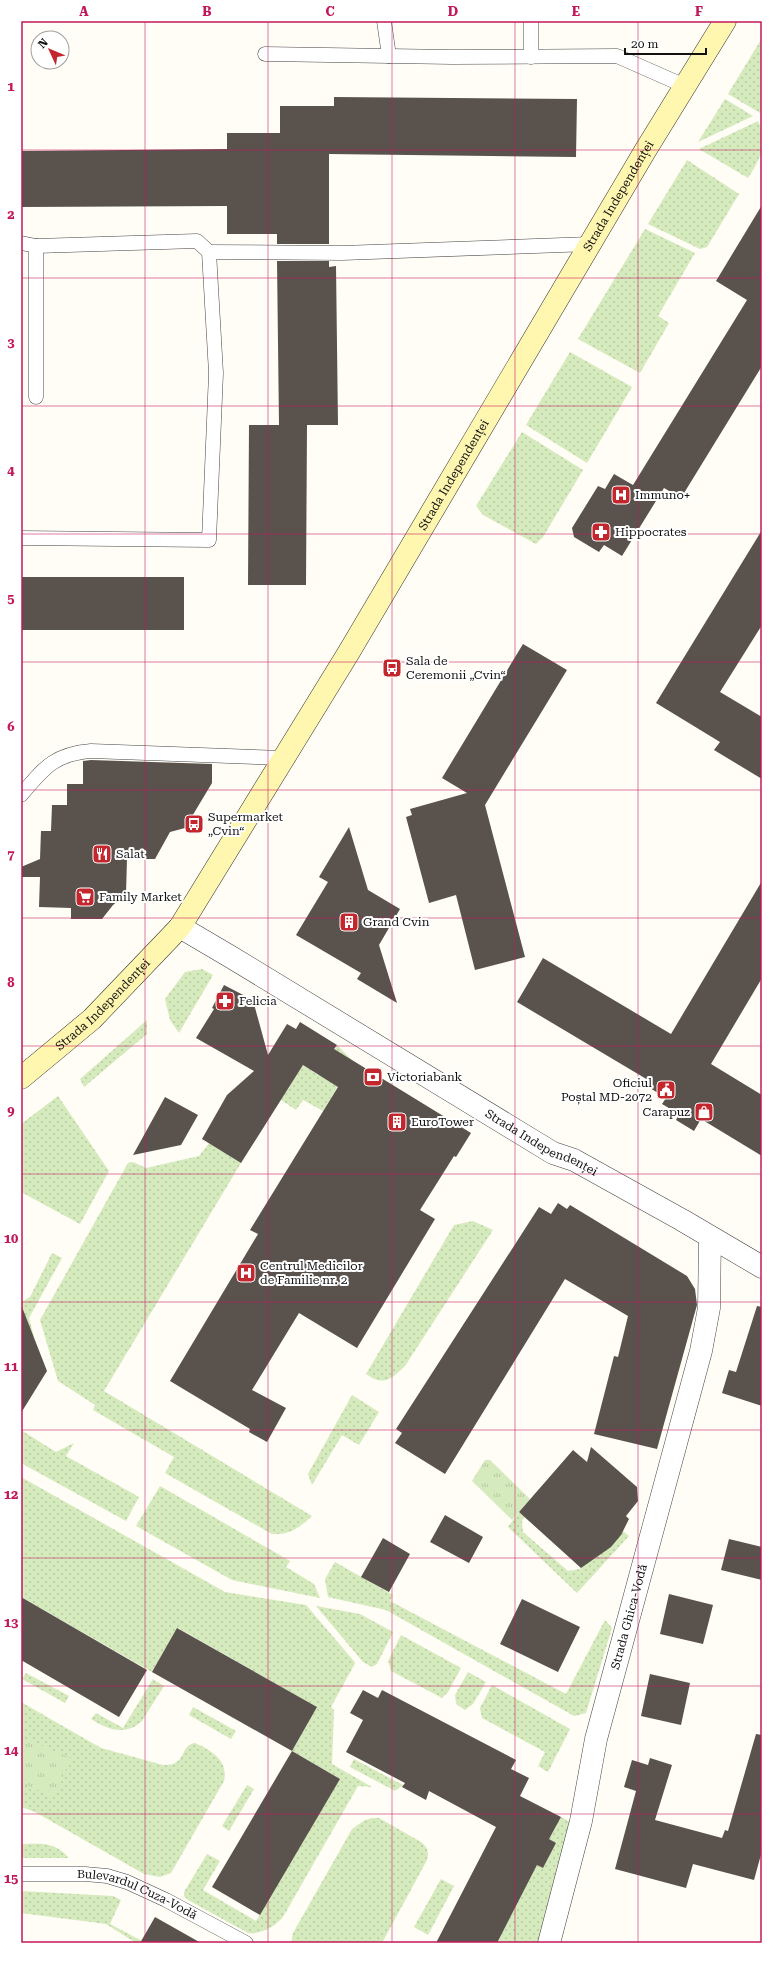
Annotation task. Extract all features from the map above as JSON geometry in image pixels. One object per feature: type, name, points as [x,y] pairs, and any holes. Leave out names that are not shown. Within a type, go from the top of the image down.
[{"type":"main road","name":"Strada Independenței","points":[[21,1078],[92,1019],[180,927],[284,758],[684,86],[725,21]]},
{"type":"street","name":"Strada Independenței","points":[[180,927],[231,956],[553,1153],[574,1160],[710,1236],[762,1267]]},
{"type":"street","name":"Strada Ghica-Vodă","points":[[549,1943],[581,1821],[596,1739],[701,1351],[709,1308],[710,1236]]},
{"type":"lane","points":[[384,21],[390,56]]},
{"type":"lane","points":[[531,21],[531,57]]},
{"type":"lane","points":[[265,54],[531,57],[617,56],[684,86]]},
{"type":"lane","points":[[21,243],[36,246],[196,242],[209,252],[342,253],[590,244]]},
{"type":"lane","points":[[36,246],[36,397]]},
{"type":"lane","points":[[21,538],[210,540],[216,373],[209,252]]},
{"type":"lane","points":[[21,795],[34,780],[59,758],[79,752],[99,751],[284,758]]},
{"type":"lane","name":"Bulevardul Cuza-Vodă","points":[[21,1874],[85,1874],[107,1876],[127,1882],[170,1902],[246,1943]]},
{"type":"green space","points":[[762,38],[762,112],[760,113],[728,94]]},
{"type":"green space","points":[[725,99],[753,116],[698,142]]},
{"type":"green space","points":[[758,121],[763,137],[762,151],[748,178],[699,149]]},
{"type":"green space","points":[[687,160],[739,194],[707,247],[700,249],[648,224]]},
{"type":"green space","points":[[645,229],[695,253],[658,316],[669,323],[640,373],[578,339]]},
{"type":"green space","points":[[570,352],[632,387],[587,463],[526,425]]},
{"type":"green space","points":[[522,432],[583,470],[543,537],[536,544],[483,515],[476,506]]},
{"type":"green space","points":[[202,969],[213,975],[179,1033],[170,1020],[165,999],[185,972]]},
{"type":"green space","points":[[147,1020],[147,1034],[84,1087],[80,1079]]},
{"type":"green space","points":[[337,1045],[353,1061],[323,1111],[303,1100],[296,1110],[281,1100],[303,1065],[318,1075]]},
{"type":"green space","points":[[58,1096],[109,1171],[80,1224],[21,1192],[21,1124]]},
{"type":"green space","points":[[209,1143],[241,1163],[104,1391],[312,1516],[294,1530],[284,1533],[272,1534],[165,1473],[174,1457],[93,1410],[95,1405],[58,1381],[40,1320],[128,1163],[133,1162],[146,1168],[199,1156]]},
{"type":"green space","points":[[473,1221],[493,1230],[405,1366],[396,1375],[383,1381],[372,1378],[366,1374],[454,1225]]},
{"type":"green space","points":[[52,1253],[62,1258],[29,1318],[34,1337],[21,1330],[21,1302],[30,1297]]},
{"type":"green space","points":[[352,1395],[379,1412],[359,1445],[342,1435],[312,1485],[308,1474]]},
{"type":"green space","points":[[21,1430],[56,1452],[74,1443],[66,1456],[139,1497],[126,1521],[21,1463]]},
{"type":"green space","points":[[485,1460],[490,1460],[530,1499],[512,1520],[472,1481]]},
{"type":"green space","points":[[21,1477],[225,1592],[306,1605],[355,1663],[331,1707],[334,1710],[332,1764],[372,1787],[358,1786],[283,1917],[276,1924],[258,1933],[248,1933],[188,1900],[184,1896],[184,1892],[207,1854],[220,1861],[203,1890],[256,1921],[340,1779],[292,1751],[317,1707],[178,1628],[152,1672],[21,1597]]},
{"type":"green space","points":[[160,1486],[290,1561],[286,1567],[314,1584],[320,1598],[232,1580],[136,1526]]},
{"type":"green space","points":[[519,1512],[525,1517],[522,1521],[523,1532],[568,1571],[580,1569],[592,1555],[611,1547],[623,1531],[629,1536],[577,1593],[508,1527]]},
{"type":"green space","points":[[335,1562],[393,1595],[390,1601],[566,1694],[605,1620],[612,1628],[586,1713],[574,1716],[386,1610],[328,1597],[325,1579]]},
{"type":"green space","points":[[316,1606],[360,1614],[393,1632],[377,1664],[372,1667],[363,1662]]},
{"type":"green space","points":[[401,1635],[461,1668],[448,1692],[442,1698],[391,1671],[388,1661]]},
{"type":"green space","points":[[468,1672],[486,1682],[473,1704],[465,1710],[456,1704],[455,1695]]},
{"type":"green space","points":[[26,1673],[69,1696],[65,1703],[22,1679]]},
{"type":"green space","points":[[153,1679],[164,1686],[142,1721],[136,1726],[130,1729],[117,1730],[104,1726],[91,1719],[96,1713],[123,1728]]},
{"type":"green space","points":[[492,1685],[570,1729],[548,1772],[538,1766],[545,1752],[482,1718],[480,1708]]},
{"type":"green space","points":[[21,1702],[101,1748],[163,1765],[176,1762],[180,1759],[187,1747],[195,1743],[207,1749],[217,1757],[224,1768],[224,1781],[171,1873],[160,1877],[144,1874],[35,1812],[21,1807]]},
{"type":"green space","points":[[193,1707],[236,1731],[231,1739],[189,1715]]},
{"type":"green space","points":[[24,1738],[71,1758],[54,1797],[21,1783],[21,1746]]},
{"type":"green space","points":[[354,1759],[403,1785],[395,1791],[350,1767]]},
{"type":"green space","points":[[247,1785],[254,1789],[229,1831],[222,1826]]},
{"type":"green space","points":[[561,1817],[572,1823],[541,1943],[497,1943],[537,1865],[543,1868],[556,1843],[549,1839]]},
{"type":"green space","points":[[379,1818],[421,1842],[427,1848],[428,1852],[427,1860],[382,1943],[291,1943],[293,1933],[352,1829],[365,1820]]},
{"type":"green space","points":[[21,1844],[41,1844],[53,1846],[69,1858],[21,1858]]},
{"type":"green space","points":[[441,1879],[454,1886],[428,1935],[414,1927]]},
{"type":"green space","points":[[21,1891],[113,1896],[121,1900],[110,1924],[146,1943],[136,1943],[106,1924],[21,1913]]},
{"type":"building","points":[[334,97],[577,99],[576,157],[329,154],[329,244],[277,244],[277,234],[227,234],[227,206],[21,207],[21,151],[227,149],[227,133],[280,133],[280,106],[334,106]]},
{"type":"building","points":[[762,205],[762,366],[681,498],[664,488],[622,556],[604,545],[599,552],[574,537],[572,528],[598,486],[605,489],[614,474],[633,485],[747,300],[716,281]]},
{"type":"building","points":[[277,261],[329,261],[329,267],[336,266],[338,425],[307,425],[306,585],[248,585],[249,425],[279,425]]},
{"type":"building","points":[[762,530],[762,625],[720,692],[762,717],[762,779],[714,750],[720,742],[656,703]]},
{"type":"building","points":[[21,577],[184,577],[184,630],[21,630]]},
{"type":"building","points":[[523,644],[567,670],[485,805],[525,957],[475,970],[456,895],[429,903],[406,817],[412,815],[410,809],[467,793],[442,778]]},
{"type":"building","points":[[83,761],[212,764],[212,783],[185,828],[170,832],[155,859],[127,859],[126,894],[113,905],[102,919],[71,919],[71,908],[39,907],[40,877],[21,877],[21,867],[40,859],[41,831],[51,831],[52,805],[67,805],[67,784],[83,784]]},
{"type":"building","name":"Grand Cvin","points":[[349,827],[368,890],[400,909],[379,945],[397,1003],[357,979],[361,973],[296,935],[328,882],[319,877]]},
{"type":"building","points":[[762,881],[762,978],[711,1064],[762,1095],[762,1156],[701,1119],[694,1131],[676,1120],[679,1114],[662,1104],[666,1098],[645,1085],[648,1080],[517,1002],[543,958],[671,1034]]},
{"type":"building","points":[[224,985],[249,998],[254,1004],[268,1055],[287,1024],[296,1029],[300,1022],[337,1045],[334,1049],[471,1133],[456,1157],[454,1156],[420,1210],[435,1219],[357,1348],[299,1313],[252,1390],[286,1408],[267,1442],[249,1432],[250,1429],[170,1381],[258,1234],[250,1230],[338,1087],[303,1065],[241,1163],[202,1139],[227,1095],[254,1071],[196,1038],[214,1009],[212,1008]]},
{"type":"building","points":[[165,1097],[198,1115],[181,1145],[133,1155]]},
{"type":"building","points":[[558,1203],[567,1209],[570,1205],[687,1276],[695,1289],[697,1305],[657,1449],[594,1434],[614,1356],[618,1357],[628,1316],[565,1279],[445,1474],[395,1443],[402,1433],[396,1429],[539,1207],[551,1214]]},
{"type":"building","points":[[757,1306],[762,1307],[762,1406],[722,1393],[729,1370],[736,1372]]},
{"type":"building","points":[[22,1307],[47,1371],[21,1413],[21,1308]]},
{"type":"building","points":[[591,1447],[637,1487],[638,1501],[626,1516],[629,1519],[621,1535],[611,1547],[581,1568],[519,1512],[573,1450],[587,1462]]},
{"type":"building","points":[[445,1515],[483,1537],[469,1563],[430,1542]]},
{"type":"building","points":[[383,1538],[410,1554],[389,1592],[361,1577]]},
{"type":"building","points":[[729,1539],[762,1547],[762,1580],[721,1570]]},
{"type":"building","points":[[669,1594],[713,1605],[703,1644],[660,1634]]},
{"type":"building","points":[[21,1597],[147,1670],[119,1717],[21,1660]]},
{"type":"building","points":[[522,1599],[580,1627],[558,1672],[500,1644]]},
{"type":"building","points":[[177,1628],[317,1707],[292,1751],[152,1672]]},
{"type":"building","points":[[650,1674],[690,1683],[681,1725],[641,1716]]},
{"type":"building","points":[[363,1690],[378,1698],[382,1690],[516,1760],[511,1769],[529,1778],[520,1796],[561,1817],[549,1839],[556,1843],[543,1868],[537,1865],[497,1943],[436,1943],[496,1827],[429,1791],[426,1800],[402,1787],[405,1783],[346,1752],[363,1720],[350,1713]]},
{"type":"building","points":[[756,1734],[762,1735],[762,1851],[754,1880],[693,1864],[686,1888],[615,1869],[636,1791],[624,1787],[632,1760],[648,1765],[650,1758],[672,1765],[655,1820],[722,1838],[725,1830],[728,1831]]},
{"type":"building","points":[[292,1751],[340,1779],[260,1915],[212,1887]]},
{"type":"building","points":[[155,1917],[201,1943],[140,1943]]},
{"type":"place","name":"Immuno+","points":[[621,495]]},
{"type":"place","name":"Hippocrates","points":[[601,532]]},
{"type":"place","name":"Sala de Ceremonii „Cvin“","points":[[392,668]]},
{"type":"place","name":"Supermarket „Cvin“","points":[[194,824]]},
{"type":"place","name":"Salat","points":[[102,854]]},
{"type":"place","name":"Family Market","points":[[85,897]]},
{"type":"place","name":"Grand Cvin","points":[[349,922]]},
{"type":"place","name":"Felicia","points":[[225,1001]]},
{"type":"place","name":"Victoriabank","points":[[373,1077]]},
{"type":"place","name":"Oficiul Poștal MD-2072","points":[[666,1090]]},
{"type":"place","name":"Carapuz","points":[[704,1112]]},
{"type":"place","name":"EuroTower","points":[[397,1122]]},
{"type":"place","name":"Centrul Medicilor de Familie nr. 2","points":[[246,1273]]}]
